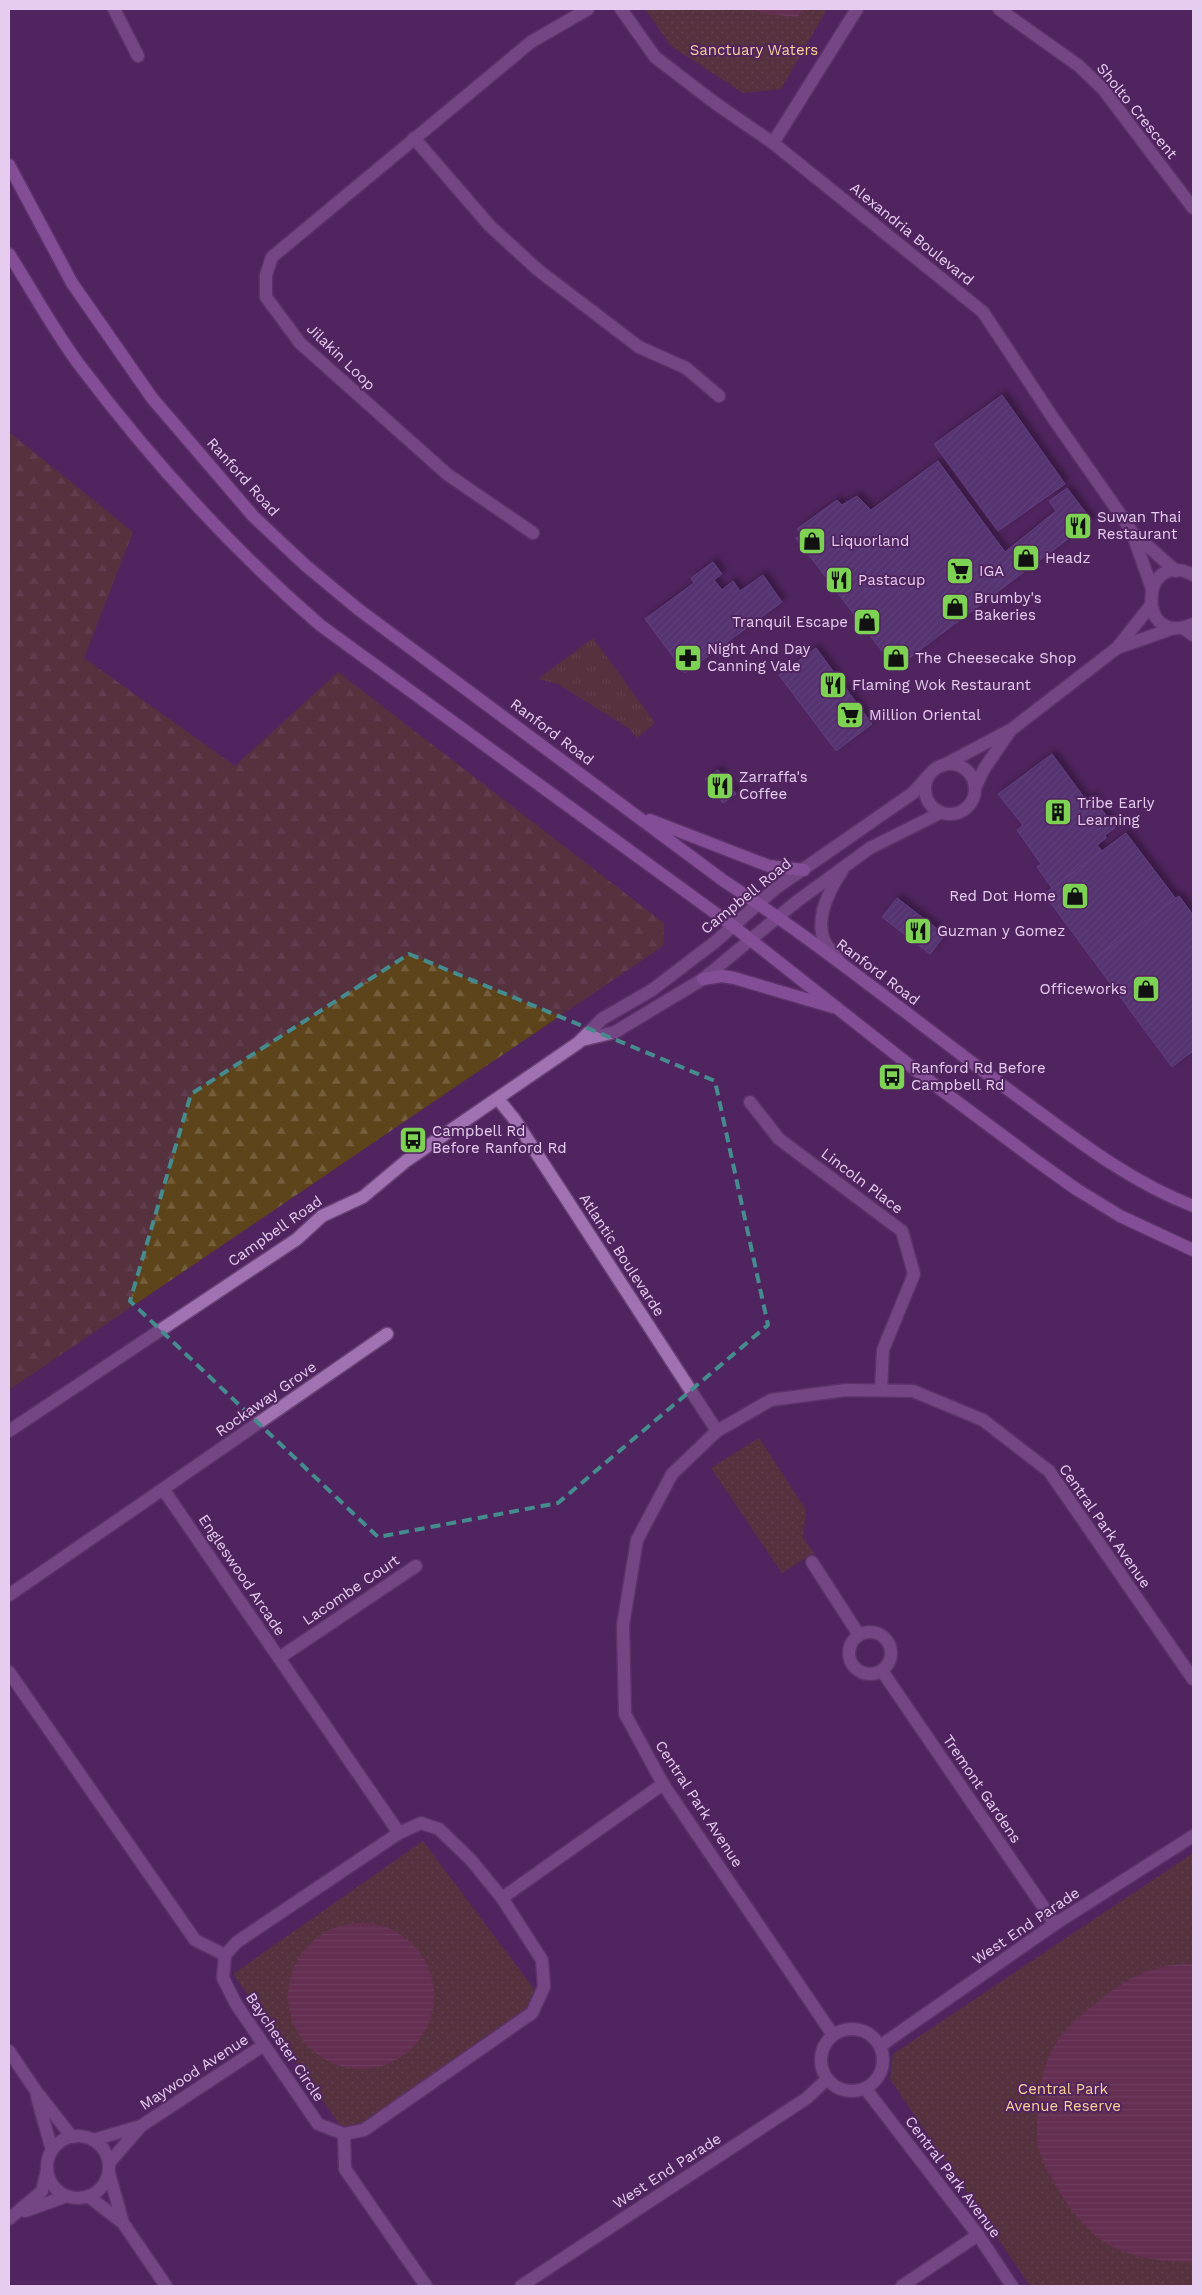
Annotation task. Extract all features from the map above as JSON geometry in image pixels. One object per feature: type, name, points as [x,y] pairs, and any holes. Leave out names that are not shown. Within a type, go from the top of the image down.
[{"type":"main road","name":"Ranford Road","points":[[9,165],[72,283],[152,398],[253,516],[305,565],[358,610],[724,881],[778,917],[1106,1161],[1160,1192],[1193,1206]]},
{"type":"main road","points":[[9,254],[77,362],[163,469],[270,582],[320,625],[733,926],[842,1010],[936,1086],[1076,1189],[1120,1216],[1193,1250]]},
{"type":"main road","points":[[636,815],[769,866],[804,870]]},
{"type":"main road","points":[[703,979],[722,976],[734,978],[842,1010]]},
{"type":"street","points":[[114,9],[138,56]]},
{"type":"street","name":"Jilakin Loop","points":[[533,534],[448,474],[389,424],[300,342],[266,297],[266,275],[272,257],[414,138],[531,42],[588,9]]},
{"type":"street","name":"Alexandria Boulevard","points":[[621,9],[655,57],[715,103],[773,143],[983,312],[1132,532],[1176,571]]},
{"type":"street","points":[[773,143],[857,9]]},
{"type":"street","name":"Sholto Crescent","points":[[999,9],[1079,66],[1103,89],[1193,208]]},
{"type":"street","points":[[414,138],[490,226],[538,270],[639,347],[686,368],[719,396]]},
{"type":"street","name":"Alexandria Boulevard","points":[[1132,532],[1152,589]]},
{"type":"street","points":[[1186,628],[1157,618],[1151,604],[1152,589],[1161,577],[1176,571],[1192,574]]},
{"type":"street","points":[[1012,729],[984,769],[975,788],[974,797],[965,810],[950,814],[940,813],[927,801],[924,792],[925,783],[929,775],[936,768],[1012,729],[1117,648],[1151,604]]},
{"type":"street","points":[[1117,648],[1186,628]]},
{"type":"street","points":[[944,764],[954,764],[969,772],[975,788]]},
{"type":"street","name":"Campbell Road","points":[[9,1431],[296,1239],[322,1216],[363,1197],[406,1161],[582,1040],[602,1019],[652,990],[716,942],[758,903],[913,793],[929,775]]},
{"type":"street","name":"Campbell Road","points":[[582,1040],[615,1032],[703,979],[846,864],[870,848],[940,813]]},
{"type":"street","name":"Campbell Road","points":[[846,864],[827,899],[824,908],[822,931],[824,942],[846,968]]},
{"type":"street","name":"Atlantic Boulevarde","points":[[498,1099],[520,1129],[717,1431]]},
{"type":"street","name":"Lincoln Place","points":[[750,1102],[779,1139],[902,1231],[914,1274],[883,1350],[881,1389]]},
{"type":"street","name":"Rockaway Grove","points":[[164,1489],[387,1334]]},
{"type":"street","name":"Central Park Avenue","points":[[833,2035],[663,1784],[625,1714],[623,1625],[636,1540],[672,1474],[717,1431],[771,1400],[846,1390],[881,1389],[914,1391],[983,1420],[1049,1471],[1193,1679]]},
{"type":"street","points":[[9,1595],[164,1489]]},
{"type":"street","name":"Engleswood Arcade","points":[[164,1489],[399,1833]]},
{"type":"street","points":[[812,1562],[859,1635]]},
{"type":"street","name":"Lacombe Court","points":[[279,1658],[416,1566]]},
{"type":"street","points":[[873,1632],[886,1639],[890,1645],[891,1660],[882,1671],[868,1674],[860,1672],[851,1661],[850,1646],[859,1635],[873,1632]]},
{"type":"street","name":"Tremont Gardens","points":[[882,1671],[1054,1924]]},
{"type":"street","points":[[9,1672],[195,1940],[225,1955],[236,1942],[399,1833],[421,1823],[439,1829],[471,1860],[502,1898],[542,1960],[544,1987],[532,2013],[364,2130],[344,2134],[345,2169],[426,2286]]},
{"type":"street","points":[[502,1898],[663,1784]]},
{"type":"street","name":"West End Parade","points":[[880,2046],[1054,1924],[1193,1836]]},
{"type":"street","name":"Baychester Circle","points":[[225,1955],[223,1978],[236,2004],[318,2124],[344,2134]]},
{"type":"street","points":[[854,2028],[864,2031],[877,2040],[884,2060],[882,2071],[876,2081],[865,2088],[849,2092],[838,2088],[827,2079],[822,2072],[820,2061],[822,2050],[833,2035],[843,2030],[854,2028]]},
{"type":"street","name":"Maywood Avenue","points":[[93,2140],[141,2126],[264,2045]]},
{"type":"street","points":[[9,2051],[36,2091],[72,2137]]},
{"type":"street","name":"West End Parade","points":[[521,2286],[807,2098],[827,2079]]},
{"type":"street","name":"Central Park Avenue","points":[[865,2088],[978,2235],[1012,2286]]},
{"type":"street","points":[[36,2091],[52,2150]]},
{"type":"street","name":"Maywood Avenue","points":[[109,2168],[141,2126]]},
{"type":"street","points":[[13,2216],[42,2191],[48,2160],[52,2150],[62,2141],[72,2137],[83,2137],[93,2140],[106,2152],[123,2222],[166,2286]]},
{"type":"street","points":[[47,2170],[50,2181],[58,2190],[67,2196],[77,2198],[88,2196],[98,2191],[105,2183],[109,2168]]},
{"type":"street","points":[[13,2216],[67,2196]]},
{"type":"street","points":[[88,2196],[123,2222]]},
{"type":"street","points":[[902,2286],[978,2235]]},
{"type":"highlighted area","points":[[409,954],[715,1081],[768,1325],[558,1503],[378,1537],[130,1301],[191,1094]]},
{"type":"green space","name":"Sanctuary Waters","points":[[645,9],[827,9],[781,89],[743,93],[671,46]]},
{"type":"green space","points":[[9,432],[133,532],[84,658],[235,766],[338,672],[664,923],[663,946],[9,1390]]},
{"type":"green space","points":[[593,638],[655,723],[637,738],[630,729],[558,684],[538,679]]},
{"type":"green space","points":[[759,1438],[806,1510],[803,1538],[814,1553],[782,1573],[711,1468]]},
{"type":"green space","points":[[423,1841],[543,2001],[347,2135],[233,1974]]},
{"type":"green space","name":"Central Park Avenue Reserve","points":[[1193,1853],[1193,2286],[1030,2286],[890,2079],[893,2054]]},
{"type":"shaded area","points":[[752,9],[804,9],[797,17],[766,14]]},
{"type":"shaded area","points":[[361,1923],[389,1929],[413,1944],[428,1968],[434,1996],[428,2024],[413,2048],[389,2063],[361,2069],[333,2063],[309,2048],[294,2024],[288,1996],[294,1968],[309,1944],[333,1929]]},
{"type":"shaded area","points":[[1180,1964],[1193,1964],[1193,2262],[1150,2259],[1119,2250],[1098,2238],[1076,2215],[1057,2188],[1038,2148],[1037,2129],[1041,2081],[1051,2052],[1060,2037],[1079,2017],[1110,1992],[1132,1978],[1155,1969]]},
{"type":"building","points":[[1002,395],[1065,484],[998,531],[934,444]]},
{"type":"building","points":[[938,461],[1005,552],[1056,511],[1049,501],[1067,488],[1092,521],[904,662],[888,659],[796,538],[801,535],[797,529],[837,500],[842,505],[857,496],[871,510]]},
{"type":"building","points":[[713,562],[722,574],[714,580],[722,590],[733,581],[740,591],[763,575],[782,602],[685,673],[645,619],[694,583],[691,578]]},
{"type":"building","points":[[816,648],[872,724],[836,751],[779,675]]},
{"type":"building","name":"Tribe Early Learning","points":[[1052,754],[1086,800],[1092,796],[1115,828],[1105,835],[1106,838],[1097,845],[1102,851],[1052,888],[1037,867],[1041,864],[1017,830],[1023,825],[998,794]]},
{"type":"building","name":"Zarraffa's Coffee","points":[[718,770],[736,794],[723,803],[705,779]]},
{"type":"building","points":[[1126,833],[1176,899],[1093,960],[1044,894]]},
{"type":"building","points":[[1179,896],[1193,915],[1193,1051],[1172,1067],[1093,960]]},
{"type":"building","points":[[897,898],[945,935],[930,954],[882,917]]},
{"type":"place","name":"Suwan Thai Restaurant","points":[[1078,526]]},
{"type":"place","name":"Liquorland","points":[[812,541]]},
{"type":"place","name":"Headz","points":[[1026,558]]},
{"type":"place","name":"IGA","points":[[960,571]]},
{"type":"place","name":"Pastacup","points":[[839,580]]},
{"type":"place","name":"Brumby's Bakeries","points":[[955,607]]},
{"type":"place","name":"Tranquil Escape","points":[[867,622]]},
{"type":"place","name":"Night And Day Canning Vale","points":[[688,658]]},
{"type":"place","name":"The Cheesecake Shop","points":[[896,658]]},
{"type":"place","name":"Flaming Wok Restaurant","points":[[833,685]]},
{"type":"place","name":"Million Oriental","points":[[850,715]]},
{"type":"place","name":"Zarraffa's Coffee","points":[[720,786]]},
{"type":"place","name":"Tribe Early Learning","points":[[1058,812]]},
{"type":"place","name":"Red Dot Home","points":[[1075,896]]},
{"type":"place","name":"Guzman y Gomez","points":[[918,931]]},
{"type":"place","name":"Officeworks","points":[[1146,989]]},
{"type":"place","name":"Ranford Rd Before Campbell Rd","points":[[892,1077]]},
{"type":"place","name":"Campbell Rd Before Ranford Rd","points":[[413,1140]]}]
